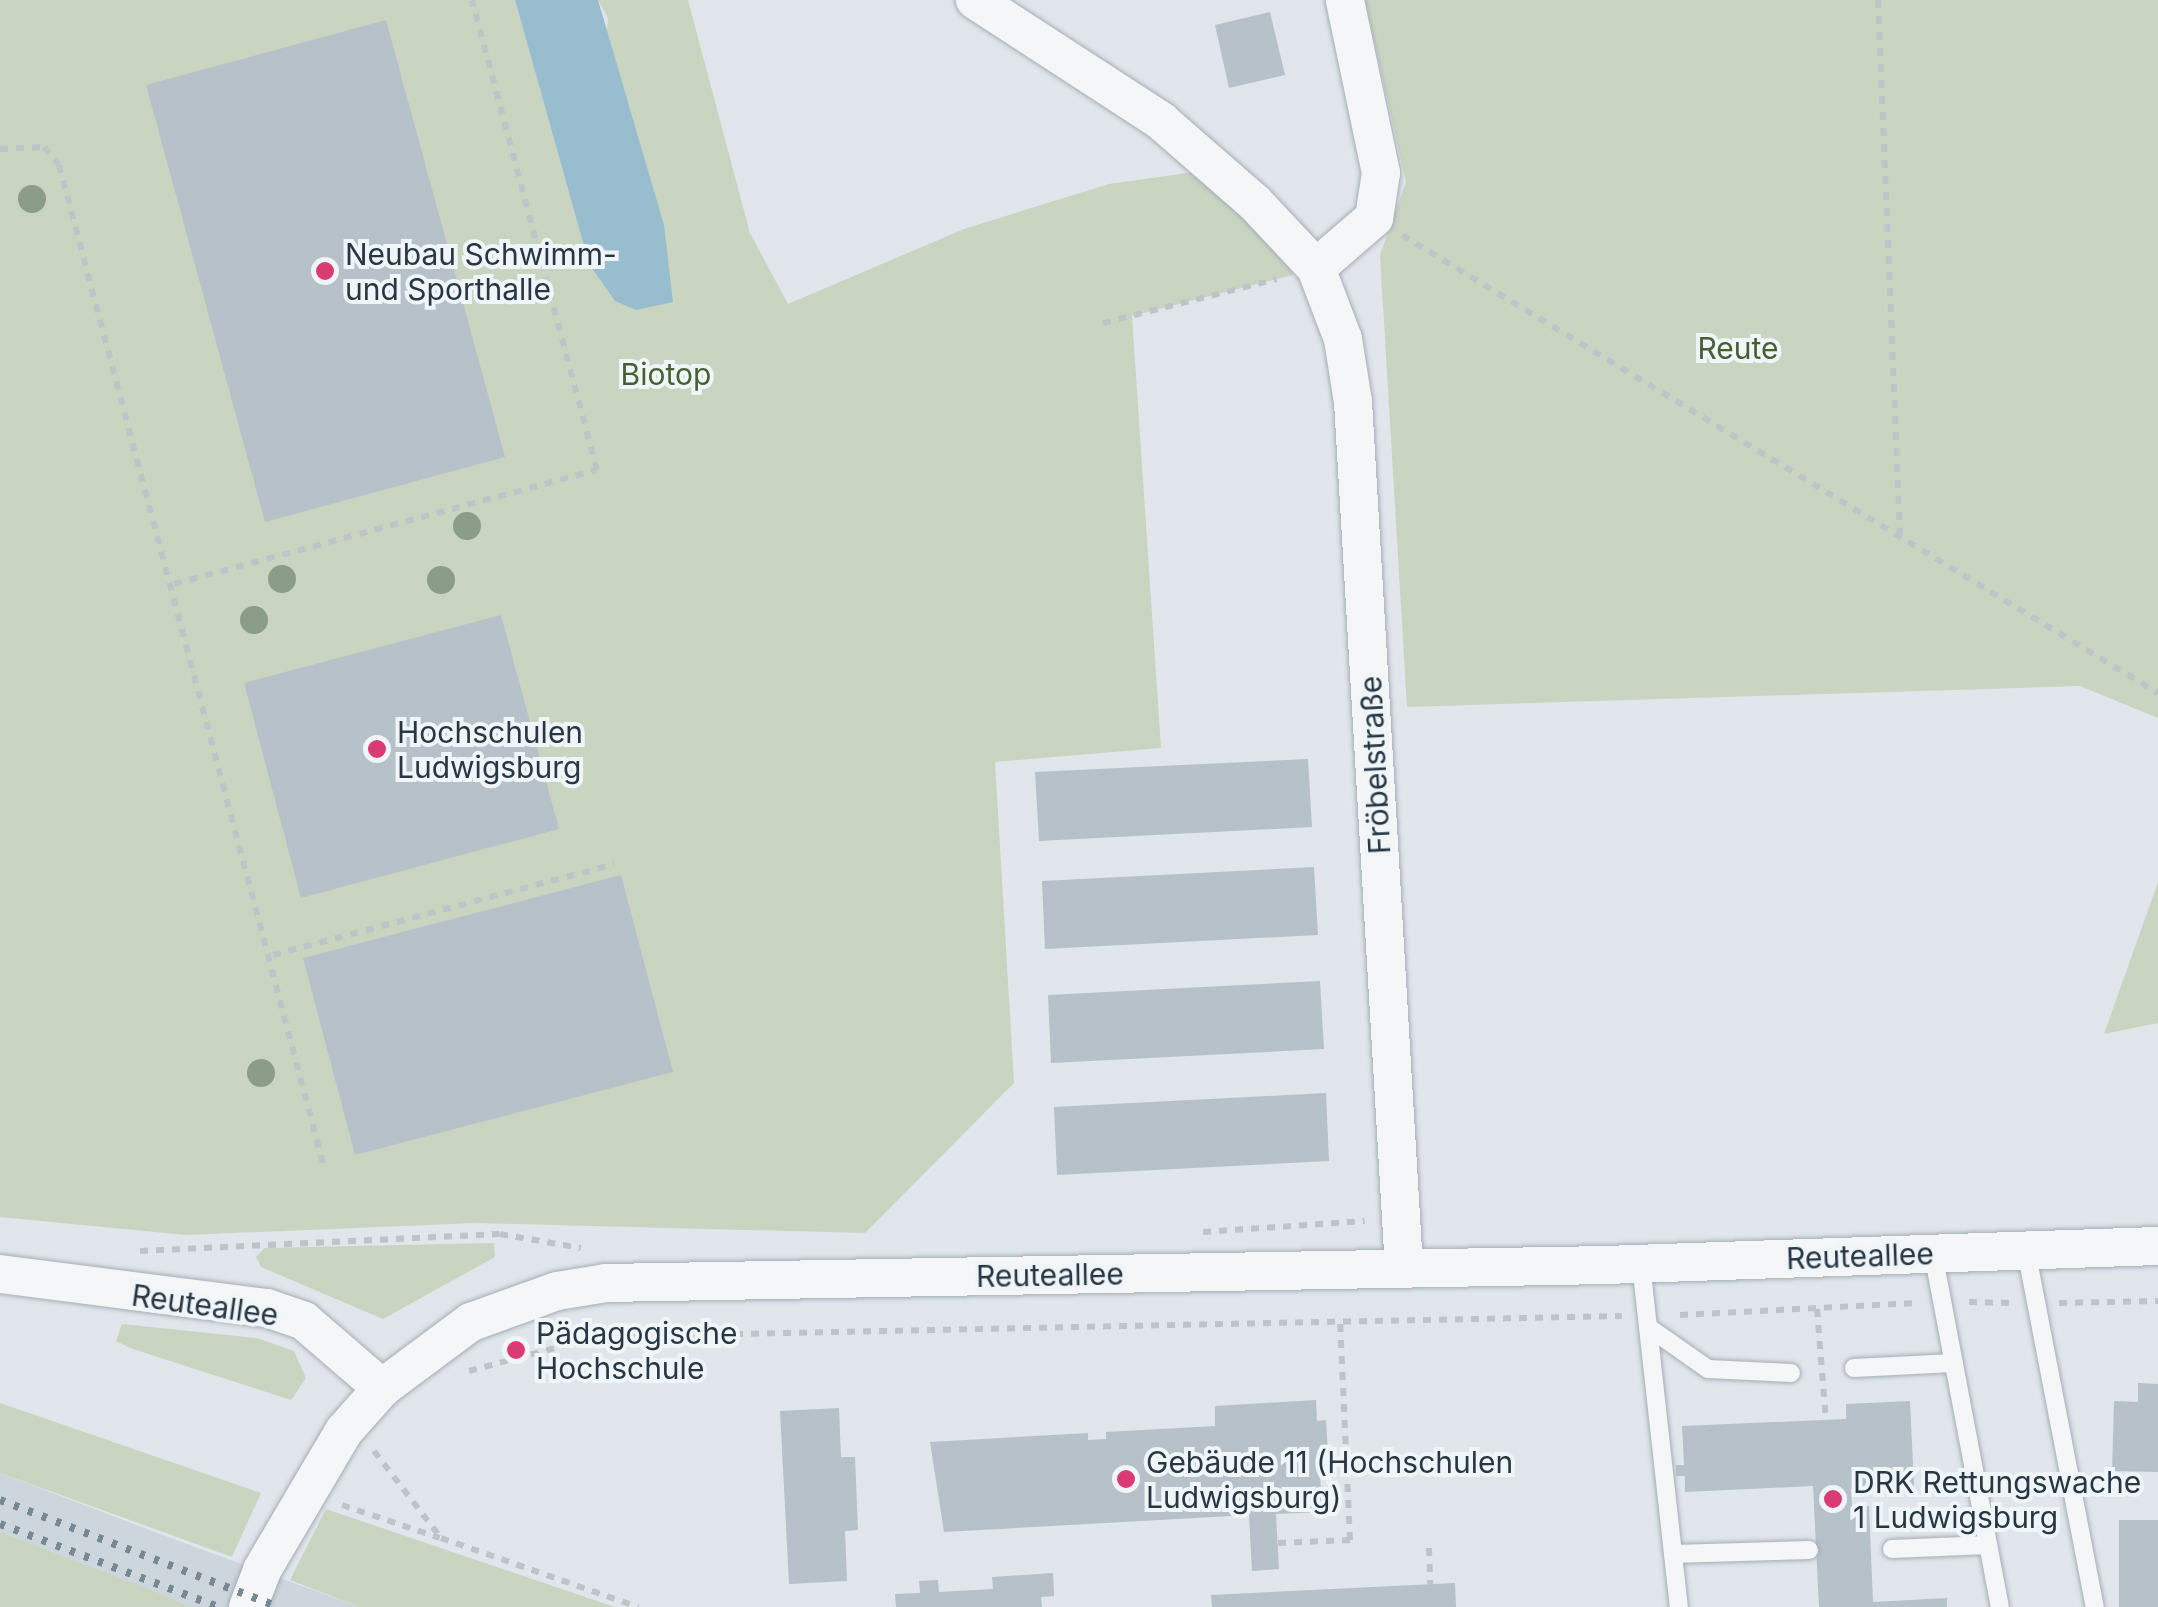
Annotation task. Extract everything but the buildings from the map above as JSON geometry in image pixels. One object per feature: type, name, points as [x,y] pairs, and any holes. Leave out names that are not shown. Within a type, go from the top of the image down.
[{"type":"street","name":"Fröbelstraße","points":[[975,0],[1161,122],[1255,203],[1316,268],[1343,339],[1354,402],[1404,1267]]},
{"type":"street","points":[[1316,268],[1374,218],[1380,173],[1344,0]]},
{"type":"street","name":"Reuteallee","points":[[0,1274],[145,1297],[267,1308],[304,1321],[382,1388],[471,1322],[512,1302],[606,1283],[1641,1264],[2158,1246]]},
{"type":"street","points":[[248,1607],[308,1493],[355,1418],[382,1388]]},
{"type":"lane","points":[[2026,1250],[2095,1607]]},
{"type":"lane","points":[[1933,1253],[2000,1607]]},
{"type":"lane","points":[[1641,1264],[1679,1607]]},
{"type":"lane","points":[[1647,1321],[1708,1370],[1790,1373]]},
{"type":"lane","points":[[1854,1368],[1954,1363]]},
{"type":"lane","points":[[1892,1549],[1988,1545]]},
{"type":"lane","points":[[1673,1554],[1809,1550]]},
{"type":"path","points":[[174,584],[597,470],[472,0]]},
{"type":"path","points":[[1878,0],[1900,535]]},
{"type":"path","points":[[0,149],[44,147],[59,166],[174,584],[324,1167]]},
{"type":"path","points":[[1374,218],[2158,693]]},
{"type":"path","points":[[1104,323],[1316,268]]},
{"type":"path","points":[[272,955],[614,864]]},
{"type":"path","points":[[452,1377],[570,1344],[639,1336],[1340,1320],[1647,1321],[1942,1301],[2158,1301]]},
{"type":"path","points":[[1816,1310],[1826,1420]]},
{"type":"path","points":[[1278,1543],[1350,1540],[1340,1320]]},
{"type":"path","points":[[355,1418],[441,1538]]},
{"type":"path","points":[[308,1493],[638,1607]]},
{"type":"path","points":[[1428,1548],[1430,1584]]},
{"type":"shaded area","points":[[0,1473],[360,1607],[190,1607],[0,1532]]},
{"type":"green space","name":"Hochschulen Ludwigsburg","points":[[0,0],[515,0],[589,264],[608,18],[598,0],[688,0],[750,233],[788,304],[964,229],[1109,184],[1194,172],[1276,245],[1293,275],[1132,316],[1161,748],[995,762],[1014,1083],[865,1233],[475,1223],[186,1235],[0,1217]]},
{"type":"green space","name":"Reute","points":[[1365,0],[2158,0],[2158,718],[2080,686],[1407,707],[1380,255],[1406,182]]},
{"type":"green space","points":[[2158,882],[2158,1023],[2104,1034]]},
{"type":"green space","points":[[494,1243],[495,1257],[383,1319],[261,1267],[256,1257],[265,1248]]},
{"type":"green space","points":[[122,1324],[257,1338],[294,1351],[306,1378],[291,1400],[130,1348],[116,1341]]},
{"type":"green space","points":[[0,1403],[261,1493],[232,1557],[0,1473]]},
{"type":"green space","points":[[326,1509],[615,1607],[360,1607],[290,1580]]},
{"type":"green space","points":[[0,1532],[156,1592],[190,1607],[0,1607]]},
{"type":"water","points":[[515,0],[598,0],[664,225],[673,302],[636,310],[615,301],[589,264]]},
{"type":"railway","points":[[0,1500],[279,1607]]},
{"type":"railway","points":[[0,1524],[218,1607]]},
{"type":"place","name":"Neubau Schwimm- und Sporthalle","points":[[325,271]]},
{"type":"place","name":"Hochschulen Ludwigsburg","points":[[377,749]]},
{"type":"place","name":"Pädagogische Hochschule","points":[[516,1350]]},
{"type":"place","name":"Gebäude 11 (Hochschulen Ludwigsburg)","points":[[1126,1479]]},
{"type":"place","name":"DRK Rettungswache 1 Ludwigsburg","points":[[1833,1499]]},
{"type":"park label","name":"Biotop","points":[[666,374]]}]
